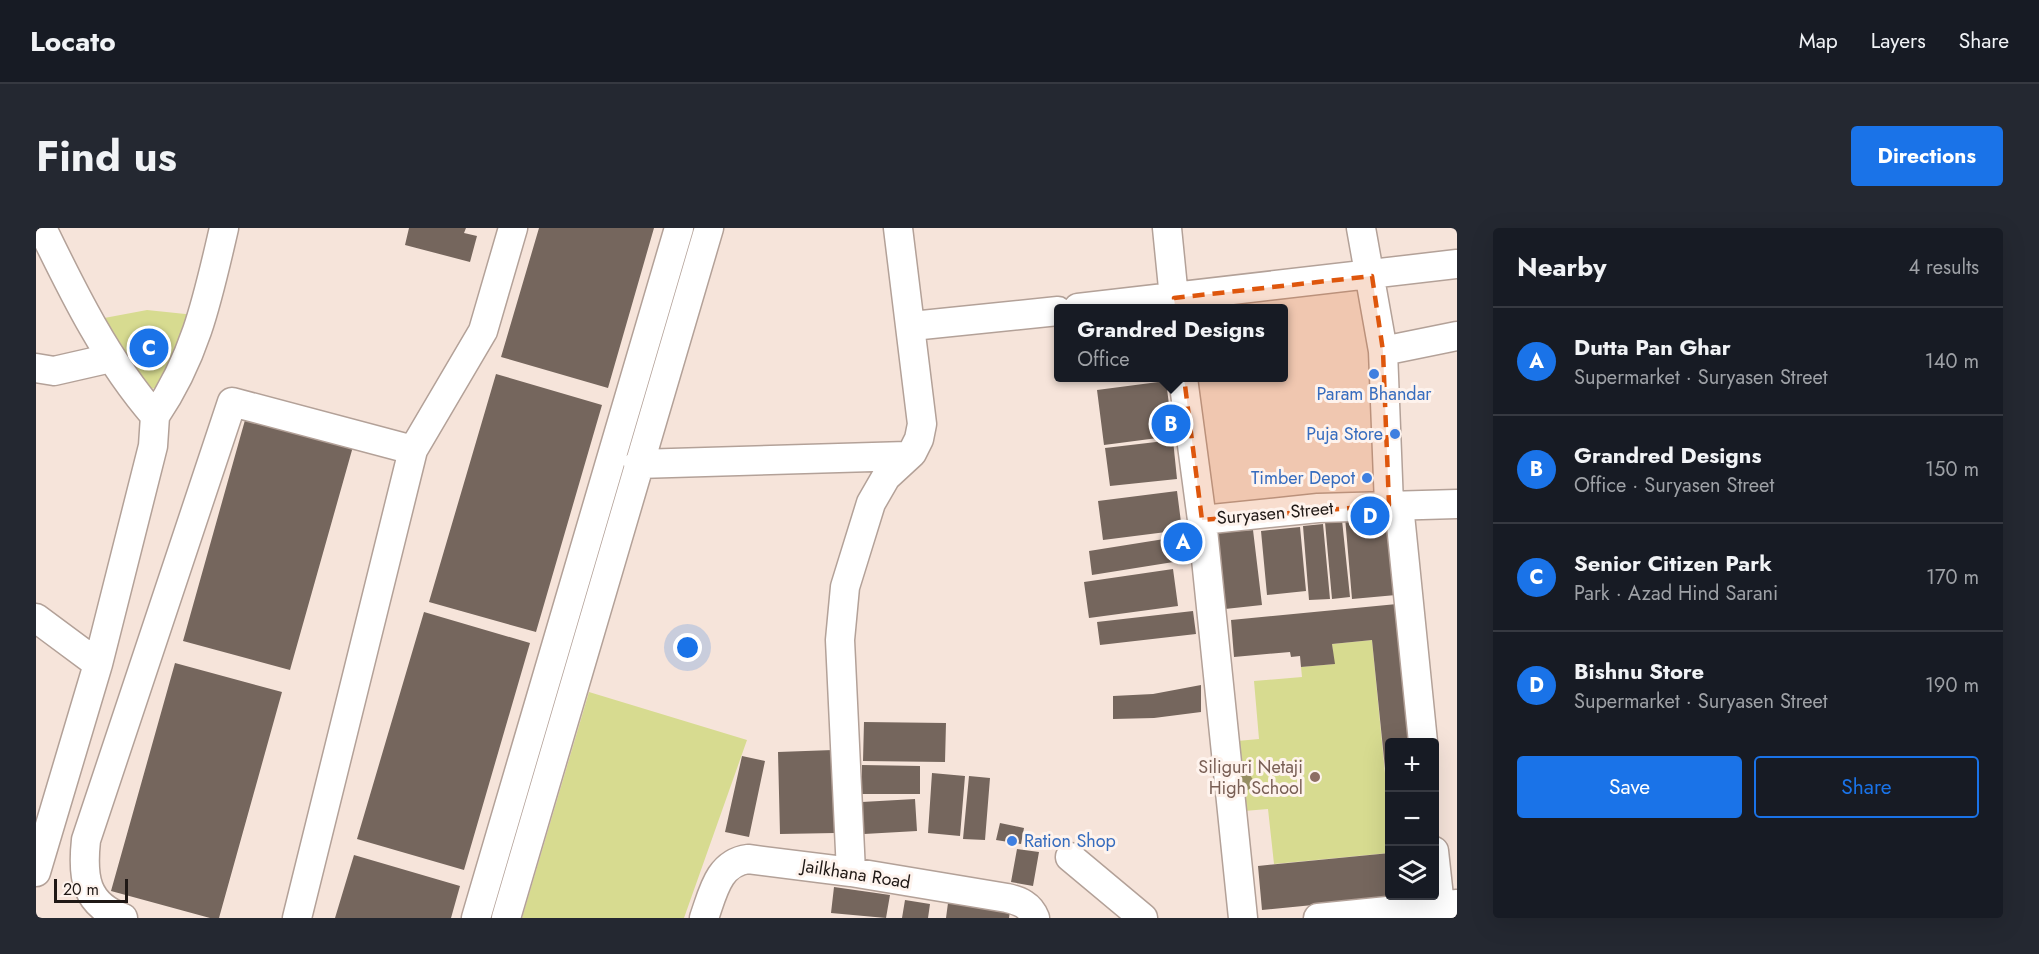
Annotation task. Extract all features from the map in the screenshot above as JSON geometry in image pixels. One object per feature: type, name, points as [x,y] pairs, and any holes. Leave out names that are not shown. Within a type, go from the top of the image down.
[{"type":"street","points":[[42,228],[111,358],[133,390],[155,416]]},
{"type":"street","points":[[36,872],[98,664],[153,446],[155,416],[176,386],[195,344],[224,228]]},
{"type":"street","points":[[297,918],[412,450],[483,331],[513,228]]},
{"type":"street","points":[[476,918],[679,228]]},
{"type":"street","points":[[506,918],[709,228]]},
{"type":"street","points":[[851,872],[840,640],[845,587],[871,503],[886,477],[907,456],[919,439],[922,424],[912,326],[898,228]]},
{"type":"street","points":[[1167,228],[1175,304],[1457,264]]},
{"type":"street","points":[[1361,228],[1372,276],[1383,351],[1394,505],[1423,738]]},
{"type":"street","points":[[912,326],[1054,312]]},
{"type":"street","points":[[1383,351],[1457,336]]},
{"type":"street","points":[[36,368],[54,371],[111,358]]},
{"type":"street","points":[[1184,382],[1202,520],[1243,918]]},
{"type":"street","points":[[123,918],[107,912],[96,903],[90,892],[85,865],[86,840],[232,402],[412,450]]},
{"type":"street","points":[[638,464],[907,456]]},
{"type":"street","name":"Suryasen Street","points":[[1202,520],[1318,508],[1457,504]]},
{"type":"street","points":[[36,618],[98,664]]},
{"type":"street","points":[[1070,857],[1143,918]]},
{"type":"street","name":"Jailkhana Road","points":[[704,918],[720,876],[738,860],[748,858],[851,872],[1020,902],[1031,910],[1035,918]]},
{"type":"street","points":[[1335,917],[1449,905],[1439,869]]},
{"type":"highlighted area","points":[[1372,276],[1383,351],[1389,505],[1202,520],[1174,298]]},
{"type":"green space","points":[[147,310],[195,315],[160,388],[146,389],[99,319]]},
{"type":"green space","points":[[1372,640],[1385,773],[1385,853],[1274,864],[1268,809],[1244,811],[1237,741],[1259,739],[1254,681],[1302,677],[1301,667],[1334,664],[1332,644]]},
{"type":"green space","points":[[589,692],[747,740],[684,918],[522,918]]},
{"type":"building","points":[[409,228],[466,228],[464,233],[477,236],[470,262],[405,245]]},
{"type":"building","points":[[539,228],[654,228],[608,388],[501,357]]},
{"type":"building","points":[[496,374],[602,405],[536,632],[429,602]]},
{"type":"building","points":[[1166,382],[1173,436],[1104,445],[1097,390]]},
{"type":"building","points":[[247,413],[354,443],[290,670],[183,641]]},
{"type":"building","points":[[1173,440],[1177,479],[1110,486],[1105,448]]},
{"type":"building","points":[[1177,491],[1182,530],[1103,540],[1098,501]]},
{"type":"building","points":[[1390,513],[1396,595],[1352,599],[1345,517]]},
{"type":"building","points":[[1342,520],[1350,597],[1332,599],[1325,522]]},
{"type":"building","points":[[1323,524],[1330,599],[1309,600],[1303,526]]},
{"type":"building","points":[[1300,527],[1306,591],[1267,595],[1261,531]]},
{"type":"building","points":[[1253,530],[1262,605],[1225,609],[1216,533]]},
{"type":"building","points":[[1183,536],[1186,560],[1092,575],[1089,551]]},
{"type":"building","points":[[1173,569],[1178,606],[1089,618],[1084,582]]},
{"type":"building","points":[[1397,604],[1412,738],[1385,738],[1385,768],[1372,640],[1332,644],[1335,664],[1301,667],[1300,656],[1291,657],[1290,652],[1234,657],[1231,620]]},
{"type":"building","points":[[1193,611],[1196,634],[1100,645],[1097,622]]},
{"type":"building","points":[[424,612],[530,643],[464,870],[357,839]]},
{"type":"building","points":[[175,663],[282,692],[219,918],[210,918],[111,891]]},
{"type":"building","points":[[1201,685],[1201,712],[1154,718],[1113,719],[1113,696],[1153,694]]},
{"type":"building","points":[[864,722],[946,723],[945,762],[863,761]]},
{"type":"building","points":[[833,750],[835,833],[780,834],[778,752]]},
{"type":"building","points":[[742,756],[765,761],[749,837],[725,832]]},
{"type":"building","points":[[862,765],[920,766],[920,794],[862,794]]},
{"type":"building","points":[[932,773],[965,776],[960,836],[928,833]]},
{"type":"building","points":[[969,776],[990,778],[985,840],[963,839]]},
{"type":"building","points":[[915,799],[917,831],[864,834],[862,802]]},
{"type":"building","points":[[1000,823],[1024,828],[1021,844],[996,840]]},
{"type":"building","points":[[1017,849],[1039,852],[1033,886],[1011,882]]},
{"type":"building","points":[[1385,853],[1385,898],[1262,910],[1258,866]]},
{"type":"building","points":[[354,855],[460,886],[451,918],[335,918]]},
{"type":"building","points":[[834,887],[890,895],[886,918],[831,913]]},
{"type":"building","points":[[905,900],[930,904],[928,918],[902,918]]},
{"type":"building","points":[[948,903],[1010,911],[1009,918],[946,918]]},
{"type":"place","name":"Senior Citizen Park","points":[[149,348]]},
{"type":"place","name":"Param Bhandar","points":[[1374,374]]},
{"type":"place","name":"Grandred Designs","points":[[1171,424]]},
{"type":"place","name":"Puja Store","points":[[1395,434]]},
{"type":"place","name":"Timber Depot","points":[[1367,478]]},
{"type":"place","name":"Bishnu Store","points":[[1370,516]]},
{"type":"place","name":"Dutta Pan Ghar","points":[[1183,542]]},
{"type":"place","name":"Siliguri Netaji High School","points":[[1315,777]]},
{"type":"place","name":"Ration Shop","points":[[1012,841]]}]
